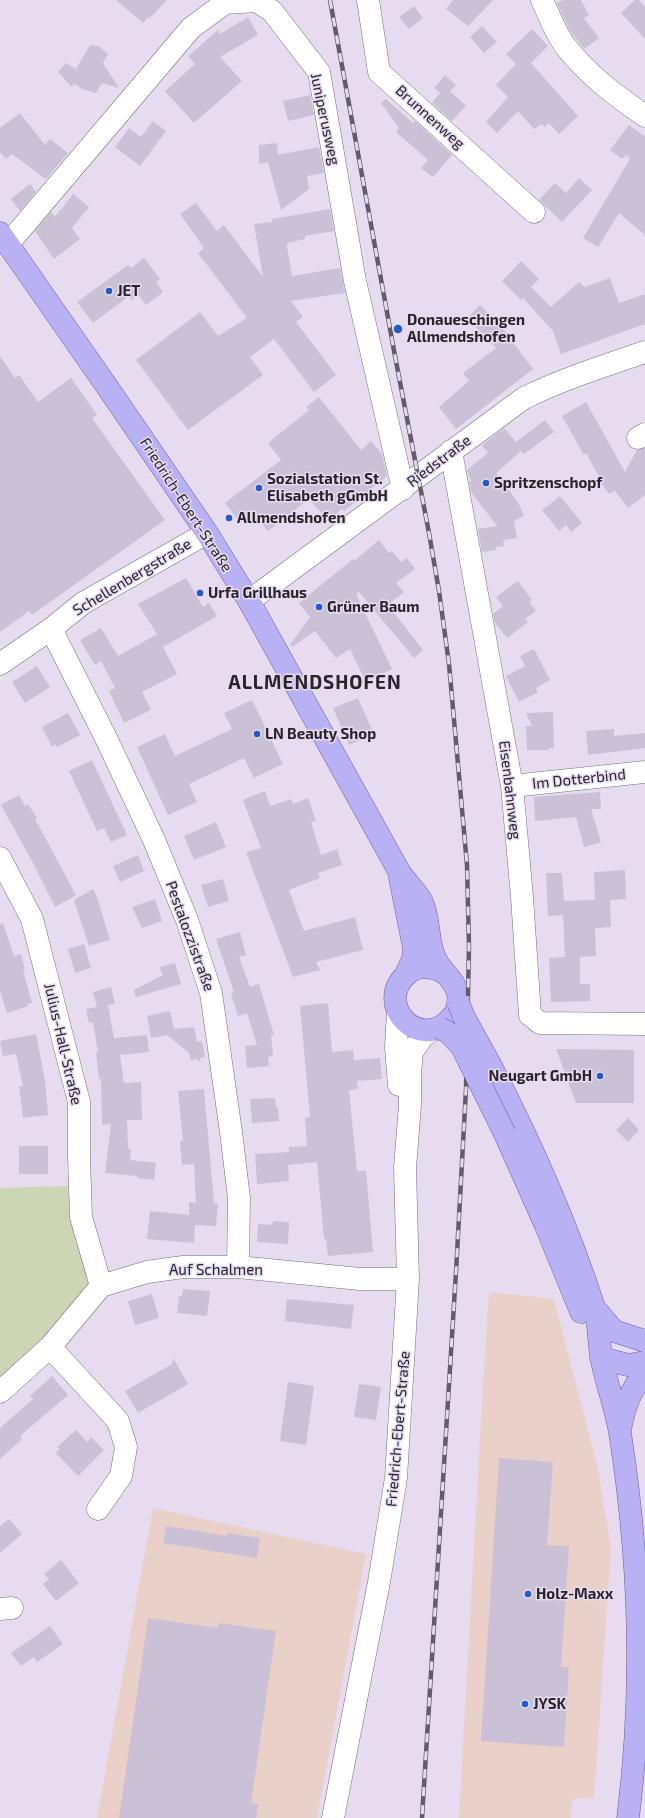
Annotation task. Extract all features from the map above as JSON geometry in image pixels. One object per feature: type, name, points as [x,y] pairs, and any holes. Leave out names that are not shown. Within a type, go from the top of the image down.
[{"type":"main road","name":"Friedrich-Ebert-Straße","points":[[4,238],[206,533],[249,601],[400,873],[422,902],[435,958],[442,971],[456,986],[458,1002],[452,1017],[436,1029]]},
{"type":"main road","name":"Friedrich-Ebert-Straße","points":[[398,1012],[395,996],[397,988],[413,959],[414,948],[400,873]]},
{"type":"main road","points":[[406,974],[422,968],[430,967],[442,971]]},
{"type":"main road","points":[[458,1002],[464,1017],[491,1066],[552,1194],[595,1309],[601,1358],[620,1431],[635,1553],[638,1673],[635,1753],[628,1818]]},
{"type":"main road","points":[[398,1012],[402,1019],[412,1026],[423,1030],[436,1029],[449,1033],[462,1047],[505,1134],[546,1226],[588,1330],[601,1358]]},
{"type":"main road","points":[[595,1309],[614,1331],[645,1341]]},
{"type":"main road","points":[[601,1358],[628,1364],[645,1362]]},
{"type":"main road","points":[[620,1431],[624,1410],[632,1392],[645,1374]]},
{"type":"street","name":"Brunnenweg","points":[[368,0],[379,72],[534,212]]},
{"type":"street","points":[[542,0],[565,46],[585,68],[614,94],[645,116]]},
{"type":"street","name":"Juniperusweg","points":[[4,238],[191,28],[225,3],[256,1],[272,11],[319,72],[354,281],[403,489]]},
{"type":"street","name":"Riedstraße","points":[[249,601],[403,489],[451,451],[524,398],[581,373],[645,352]]},
{"type":"street","name":"Eisenbahnweg","points":[[451,451],[512,786],[522,897],[530,1015],[540,1023],[645,1024]]},
{"type":"street","name":"Schellenbergstraße","points":[[0,664],[51,629],[83,603],[206,533]]},
{"type":"street","name":"Pestalozzistraße","points":[[51,629],[106,738],[154,840],[186,920],[211,993],[239,1198],[238,1267]]},
{"type":"street","name":"Im Dotterbind","points":[[512,786],[645,772]]},
{"type":"street","name":"Julius-Hall-Straße","points":[[0,858],[32,919],[79,1102],[78,1157],[81,1217],[101,1286]]},
{"type":"street","name":"Friedrich-Ebert-Straße","points":[[398,1012],[396,1047],[400,1103],[408,1131]]},
{"type":"street","name":"Friedrich-Ebert-Straße","points":[[333,1818],[380,1582],[396,1478],[408,1278],[405,1168],[412,1052],[423,1036],[436,1029]]},
{"type":"street","name":"Auf Schalmen","points":[[101,1286],[147,1272],[183,1267],[238,1267],[360,1279],[408,1278]]},
{"type":"street","points":[[0,1392],[50,1347],[101,1286]]},
{"type":"street","points":[[50,1347],[118,1421],[126,1447],[121,1476],[98,1509]]},
{"type":"shaded area","points":[[489,1292],[554,1299],[598,1470],[611,1548],[594,1798],[572,1799],[571,1818],[459,1818]]},
{"type":"shaded area","points":[[153,1508],[366,1554],[317,1818],[97,1818]]},
{"type":"green space","points":[[67,1186],[74,1223],[93,1286],[45,1342],[0,1383],[0,1188]]},
{"type":"building","points":[[116,0],[167,0],[149,19],[148,17],[143,23]]},
{"type":"building","points":[[453,0],[493,0],[468,26],[446,9]]},
{"type":"building","points":[[563,0],[581,0],[589,15],[584,18],[599,38],[584,49],[570,30],[557,3]]},
{"type":"building","points":[[635,0],[639,0],[645,7],[645,39],[621,13]]},
{"type":"building","points":[[414,6],[423,18],[409,29],[399,17]]},
{"type":"building","points":[[248,17],[258,35],[220,57],[242,81],[194,123],[165,91],[195,64],[188,56],[218,30],[220,34]]},
{"type":"building","points":[[482,26],[497,42],[484,53],[470,37]]},
{"type":"building","points":[[532,29],[548,46],[531,63],[578,116],[559,134],[549,123],[545,127],[542,124],[534,129],[518,111],[497,133],[486,122],[508,97],[496,85],[516,64],[506,54]]},
{"type":"building","points":[[90,45],[98,46],[108,54],[103,63],[119,88],[102,83],[96,93],[82,89],[74,83],[72,87],[58,72],[66,63],[76,69]]},
{"type":"building","points":[[445,75],[456,85],[450,91],[466,106],[452,121],[432,103],[440,93],[434,88]]},
{"type":"building","points":[[310,95],[314,115],[288,121],[283,101]]},
{"type":"building","points":[[386,99],[413,123],[415,121],[452,155],[433,177],[421,168],[428,160],[396,132],[399,128],[381,103]]},
{"type":"building","points":[[20,113],[45,145],[50,139],[68,153],[46,179],[12,154],[6,159],[0,152],[0,128]]},
{"type":"building","points":[[153,121],[166,131],[140,166],[115,147],[129,128],[141,137]]},
{"type":"building","points":[[629,125],[644,136],[645,134],[645,235],[619,213],[598,247],[583,238],[630,159],[626,155],[622,159],[610,150]]},
{"type":"building","points":[[277,143],[278,155],[319,147],[324,173],[307,176],[309,189],[281,210],[268,162],[259,164],[259,145]]},
{"type":"building","points":[[579,178],[592,190],[562,222],[539,200],[555,183],[566,193]]},
{"type":"building","points":[[30,184],[36,192],[20,211],[11,199]]},
{"type":"building","points":[[73,194],[89,207],[72,228],[80,239],[54,259],[35,231],[51,212],[55,217]]},
{"type":"building","points":[[196,203],[217,231],[224,225],[263,277],[254,224],[272,222],[272,219],[330,209],[334,231],[305,236],[305,239],[287,243],[292,276],[340,268],[345,293],[291,301],[303,317],[296,322],[336,375],[314,392],[274,339],[250,357],[263,375],[188,430],[136,360],[200,312],[218,336],[247,318],[198,253],[204,248],[180,214]]},
{"type":"building","points":[[144,258],[160,279],[156,282],[163,292],[146,305],[138,294],[131,300],[129,296],[93,323],[77,302],[128,265],[131,268]]},
{"type":"building","points":[[521,261],[539,279],[531,287],[551,307],[579,282],[584,287],[610,278],[619,303],[645,294],[645,324],[561,354],[553,331],[523,298],[521,300],[502,281]]},
{"type":"building","points":[[480,305],[500,325],[533,369],[456,429],[439,407],[469,381],[463,373],[496,348],[467,318]]},
{"type":"building","points":[[0,356],[15,378],[19,375],[38,402],[71,378],[97,415],[92,418],[165,520],[32,615],[29,611],[0,632]]},
{"type":"building","points":[[319,397],[361,450],[371,441],[382,454],[387,476],[344,511],[342,509],[328,521],[309,499],[268,531],[251,511],[239,521],[225,503],[281,460],[268,443],[309,410],[306,407]]},
{"type":"building","points":[[586,402],[625,472],[637,450],[645,448],[645,495],[628,508],[615,491],[609,494],[601,483],[602,482],[586,453],[584,455],[562,416]]},
{"type":"building","points":[[545,420],[554,432],[524,454],[521,451],[496,473],[518,502],[524,516],[514,521],[517,538],[503,540],[504,546],[496,547],[496,550],[482,552],[478,529],[497,526],[471,492],[469,482],[471,481],[467,470],[488,453],[482,445],[504,428],[516,442]]},
{"type":"building","points":[[560,496],[582,523],[571,532],[566,525],[559,531],[542,510]]},
{"type":"building","points":[[379,540],[389,553],[392,551],[401,562],[407,558],[415,569],[396,583],[404,592],[388,605],[423,650],[414,658],[359,592],[356,594],[392,669],[366,682],[350,649],[336,658],[315,631],[292,647],[290,645],[310,617],[299,603]]},
{"type":"building","points":[[186,578],[203,607],[209,603],[217,616],[163,647],[177,674],[142,692],[151,710],[124,723],[109,691],[115,688],[101,661],[95,665],[80,640],[101,628],[118,656],[157,634],[138,604]]},
{"type":"building","points":[[518,581],[532,600],[529,602],[536,611],[525,619],[528,622],[507,638],[495,623],[493,614],[503,606],[496,597]]},
{"type":"building","points":[[534,649],[550,680],[536,688],[538,692],[519,702],[506,676],[525,666],[520,656]]},
{"type":"building","points":[[37,666],[50,687],[25,703],[12,682]]},
{"type":"building","points":[[358,698],[374,734],[349,745],[333,708]]},
{"type":"building","points":[[252,700],[283,764],[254,778],[244,758],[189,784],[197,802],[168,815],[137,747],[165,734],[175,756],[232,729],[224,713]]},
{"type":"building","points":[[553,712],[554,748],[549,748],[549,750],[527,750],[526,726],[532,726],[526,713]]},
{"type":"building","points":[[68,713],[80,735],[57,747],[55,744],[52,747],[42,727]]},
{"type":"building","points":[[614,729],[614,736],[645,733],[645,748],[588,755],[586,731]]},
{"type":"building","points":[[92,760],[127,835],[111,842],[104,828],[97,831],[69,771]]},
{"type":"building","points":[[265,791],[270,806],[291,799],[293,804],[308,798],[316,821],[311,822],[321,855],[337,849],[342,865],[318,873],[320,878],[289,890],[304,931],[355,917],[363,950],[316,962],[320,970],[293,977],[246,852],[261,848],[243,800]]},
{"type":"building","points":[[600,792],[601,809],[591,809],[601,842],[584,847],[576,817],[535,821],[534,797]]},
{"type":"building","points":[[19,795],[25,806],[28,804],[37,818],[35,819],[76,895],[55,907],[1,805]]},
{"type":"building","points":[[216,822],[226,847],[194,860],[184,836]]},
{"type":"building","points":[[138,855],[144,871],[120,882],[113,866]]},
{"type":"building","points":[[625,870],[626,899],[610,900],[611,927],[595,928],[596,956],[580,957],[580,984],[590,984],[590,1001],[551,1002],[549,958],[565,957],[563,915],[548,916],[546,873],[562,873],[564,901],[595,900],[594,872]]},
{"type":"building","points":[[223,879],[229,901],[208,907],[201,885]]},
{"type":"building","points":[[93,889],[97,897],[110,940],[89,946],[74,900]]},
{"type":"building","points":[[155,899],[162,921],[142,928],[132,907]]},
{"type":"building","points":[[3,923],[14,956],[21,954],[25,970],[23,971],[32,1003],[27,1004],[28,1006],[7,1013],[0,991],[0,924]]},
{"type":"building","points":[[240,932],[246,955],[239,957],[250,987],[259,984],[274,1035],[271,1035],[273,1056],[268,1057],[269,1066],[247,1068],[245,1046],[257,1045],[247,1013],[238,1016],[231,993],[234,992],[216,939]]},
{"type":"building","points":[[84,944],[91,968],[75,973],[68,949]]},
{"type":"building","points":[[175,963],[181,984],[136,997],[134,990],[163,975],[159,967]]},
{"type":"building","points":[[111,987],[115,1004],[108,1005],[114,1038],[147,1035],[149,1052],[120,1055],[124,1083],[141,1082],[142,1120],[127,1120],[128,1149],[131,1149],[130,1160],[156,1163],[154,1180],[137,1178],[137,1176],[105,1173],[111,1124],[102,1125],[101,1079],[99,1079],[96,1052],[98,1052],[93,1022],[89,1023],[86,1009],[97,1007],[93,992]]},
{"type":"building","points":[[328,1003],[332,1052],[353,1050],[354,1060],[380,1058],[382,1079],[357,1081],[358,1089],[349,1090],[357,1171],[366,1171],[373,1252],[328,1256],[326,1239],[324,1239],[317,1162],[288,1165],[289,1181],[257,1184],[255,1154],[289,1152],[289,1147],[307,1146],[305,1118],[310,1117],[300,1006]]},
{"type":"building","points":[[170,1011],[174,1029],[194,1027],[197,1042],[202,1041],[205,1057],[200,1058],[201,1063],[197,1059],[191,1060],[189,1053],[167,1035],[151,1038],[147,1016]]},
{"type":"building","points":[[36,1034],[45,1081],[48,1115],[23,1118],[19,1086],[23,1086],[16,1054],[3,1056],[0,1041]]},
{"type":"building","name":"Neugart GmbH","points":[[556,1049],[634,1050],[634,1103],[576,1103]]},
{"type":"building","points":[[204,1089],[214,1203],[218,1204],[216,1226],[195,1225],[194,1243],[147,1239],[150,1211],[189,1215],[189,1202],[196,1203],[194,1164],[182,1165],[180,1141],[183,1141],[178,1091]]},
{"type":"building","points":[[275,1098],[276,1107],[278,1107],[279,1121],[252,1123],[250,1099]]},
{"type":"building","points":[[628,1118],[639,1130],[628,1142],[616,1130]]},
{"type":"building","points":[[19,1146],[48,1146],[48,1174],[19,1174]]},
{"type":"building","points":[[273,1221],[289,1222],[288,1244],[257,1242],[258,1224],[272,1225]]},
{"type":"building","points":[[183,1289],[210,1291],[207,1316],[177,1313],[179,1296],[182,1296]]},
{"type":"building","points":[[152,1294],[159,1318],[135,1325],[128,1301]]},
{"type":"building","points":[[287,1299],[354,1305],[351,1329],[285,1321]]},
{"type":"building","points":[[173,1358],[188,1384],[138,1413],[125,1391],[172,1364],[172,1366]]},
{"type":"building","points":[[52,1376],[68,1395],[20,1436],[22,1439],[0,1459],[0,1428],[33,1399],[30,1396]]},
{"type":"building","points":[[288,1382],[314,1386],[306,1445],[280,1441]]},
{"type":"building","points":[[359,1384],[381,1387],[376,1420],[354,1417]]},
{"type":"building","points":[[76,1430],[87,1442],[91,1437],[104,1450],[78,1476],[56,1453],[60,1449],[57,1447]]},
{"type":"building","points":[[499,1458],[553,1462],[547,1545],[569,1546],[561,1667],[569,1667],[564,1747],[481,1741]]},
{"type":"building","points":[[9,1519],[22,1534],[0,1553],[0,1526]]},
{"type":"building","points":[[166,1526],[227,1536],[227,1533],[260,1538],[257,1558],[163,1543]]},
{"type":"building","points":[[61,1560],[79,1583],[56,1601],[43,1584],[49,1579],[44,1574]]},
{"type":"building","points":[[148,1618],[218,1628],[219,1623],[276,1631],[251,1803],[258,1804],[256,1818],[119,1818]]},
{"type":"building","points":[[50,1626],[63,1644],[37,1662],[34,1657],[21,1666],[11,1653]]},
{"type":"railway","points":[[330,0],[439,591],[449,664],[467,865],[469,946],[466,1089],[422,1818]]},
{"type":"place","name":"JET","points":[[109,291]]},
{"type":"place","name":"Donaueschingen Allmendshofen","points":[[398,329]]},
{"type":"place","name":"Spritzenschopf","points":[[486,483]]},
{"type":"place","name":"Sozialstation St. Elisabeth gGmbH","points":[[259,488]]},
{"type":"place","name":"Allmendshofen","points":[[229,518]]},
{"type":"place","name":"Urfa Grillhaus","points":[[200,593]]},
{"type":"place","name":"Grüner Baum","points":[[319,607]]},
{"type":"place","name":"LN Beauty Shop","points":[[257,734]]},
{"type":"place","name":"Neugart GmbH","points":[[600,1076]]},
{"type":"place","name":"Holz-Maxx","points":[[528,1594]]},
{"type":"place","name":"JYSK","points":[[525,1704]]},
{"type":"district","name":"ALLMENDSHOFEN","points":[[315,683]]}]
